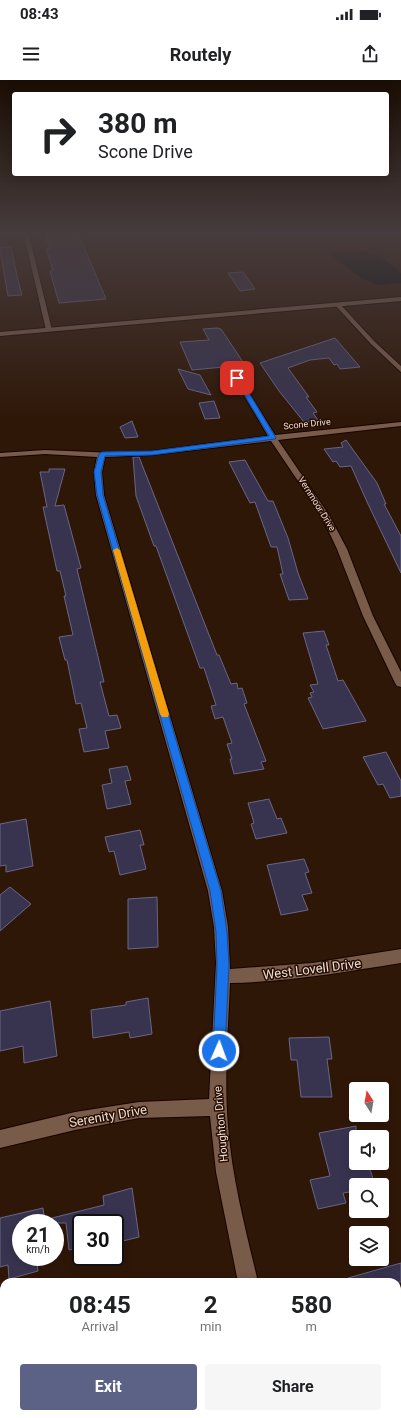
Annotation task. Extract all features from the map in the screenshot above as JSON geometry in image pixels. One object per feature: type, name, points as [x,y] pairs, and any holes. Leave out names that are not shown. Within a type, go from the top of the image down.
[{"type":"street","points":[[40,293],[49,330]]},
{"type":"street","points":[[0,334],[401,299]]},
{"type":"street","points":[[337,304],[373,343],[401,370]]},
{"type":"street","name":"Vernmoor Drive","points":[[237,378],[273,438],[326,515],[342,549],[368,616],[401,683]]},
{"type":"street","name":"Scone Drive","points":[[0,454],[45,452],[102,454],[152,453],[401,424]]},
{"type":"street","name":"Houghton Drive","points":[[102,454],[98,472],[100,495],[213,879],[221,932],[222,976],[218,1107],[226,1172],[247,1278]]},
{"type":"street","name":"West Lovell Drive","points":[[222,976],[296,973],[401,956]]},
{"type":"street","name":"Serenity Drive","points":[[0,1139],[75,1121],[139,1110],[218,1107]]},
{"type":"building","points":[[8,293],[22,293],[22,295],[8,296]]},
{"type":"building","points":[[56,293],[104,293],[106,299],[59,303]]},
{"type":"building","points":[[203,329],[221,329],[245,365],[192,370],[180,342],[209,340]]},
{"type":"building","points":[[335,338],[360,367],[340,369],[337,364],[334,365],[329,358],[310,360],[288,368],[309,397],[306,397],[317,412],[313,413],[318,420],[304,422],[279,391],[260,363]]},
{"type":"building","points":[[178,369],[200,375],[211,395],[188,389]]},
{"type":"building","points":[[214,401],[220,418],[205,419],[199,403]]},
{"type":"building","points":[[132,421],[138,437],[125,438],[120,427]]},
{"type":"building","points":[[346,440],[377,483],[386,504],[384,504],[401,536],[401,573],[351,466],[340,467],[336,461],[333,462],[324,449],[343,447],[341,443]]},
{"type":"building","points":[[133,457],[139,457],[217,655],[219,655],[231,684],[237,683],[238,689],[242,688],[247,703],[244,704],[266,761],[261,762],[264,769],[234,774],[230,759],[232,759],[227,744],[232,743],[223,717],[215,719],[211,706],[216,705],[204,668],[200,668],[156,546],[154,546],[136,496]]},
{"type":"building","points":[[245,460],[268,501],[273,501],[288,538],[298,573],[308,599],[289,600],[280,574],[283,574],[277,547],[271,547],[255,502],[250,503],[229,462]]},
{"type":"building","points":[[49,469],[65,469],[55,506],[64,505],[81,568],[77,569],[104,682],[100,682],[109,716],[117,715],[121,728],[105,731],[109,748],[84,752],[79,729],[87,728],[81,703],[76,704],[67,660],[65,660],[59,637],[73,635],[64,596],[66,596],[60,571],[57,571],[43,507],[47,507],[40,472],[49,472]]},
{"type":"building","points":[[324,631],[329,645],[326,645],[338,681],[343,680],[366,721],[323,729],[308,698],[312,697],[310,693],[314,692],[310,685],[318,684],[303,633]]},
{"type":"building","points":[[386,752],[401,781],[401,796],[390,798],[383,784],[378,785],[363,757]]},
{"type":"building","points":[[127,766],[131,780],[125,781],[131,804],[107,809],[102,785],[112,783],[109,769]]},
{"type":"building","points":[[269,799],[277,819],[281,818],[287,833],[256,839],[251,824],[254,823],[248,803]]},
{"type":"building","points":[[26,819],[33,866],[6,872],[6,865],[0,866],[0,824]]},
{"type":"building","points":[[140,830],[144,845],[140,845],[146,869],[120,875],[114,851],[109,852],[105,837]]},
{"type":"building","points":[[304,859],[309,872],[305,873],[312,893],[302,895],[308,910],[281,915],[267,865]]},
{"type":"building","points":[[10,887],[31,904],[0,931],[0,895]]},
{"type":"building","points":[[157,897],[158,947],[128,949],[128,899]]},
{"type":"building","points":[[148,998],[152,1034],[130,1038],[129,1032],[93,1038],[91,1010],[126,1005],[126,1002]]},
{"type":"building","points":[[50,1001],[57,1056],[24,1063],[23,1046],[0,1051],[0,1011]]},
{"type":"building","points":[[329,1037],[332,1059],[327,1059],[332,1097],[301,1097],[297,1060],[291,1060],[289,1038]]},
{"type":"building","points":[[356,1126],[356,1130],[349,1130],[349,1170],[370,1170],[373,1178],[349,1178],[349,1192],[343,1193],[346,1203],[318,1209],[310,1180],[330,1176],[319,1133]]},
{"type":"building","points":[[132,1188],[139,1237],[124,1241],[124,1214],[72,1214],[72,1249],[69,1250],[64,1215],[104,1205],[103,1196]]},
{"type":"building","points":[[43,1208],[44,1214],[17,1214]]},
{"type":"building","points":[[12,1215],[12,1266],[37,1266],[38,1271],[9,1278],[8,1265],[0,1267],[0,1218]]},
{"type":"building","points":[[401,1263],[401,1278],[348,1278]]},
{"type":"slow traffic","points":[[117,550],[165,714]]},
{"type":"route","points":[[219,1051],[223,965],[220,916],[213,879],[100,495],[98,472],[102,454],[115,455],[152,453],[273,438],[237,378]]}]
